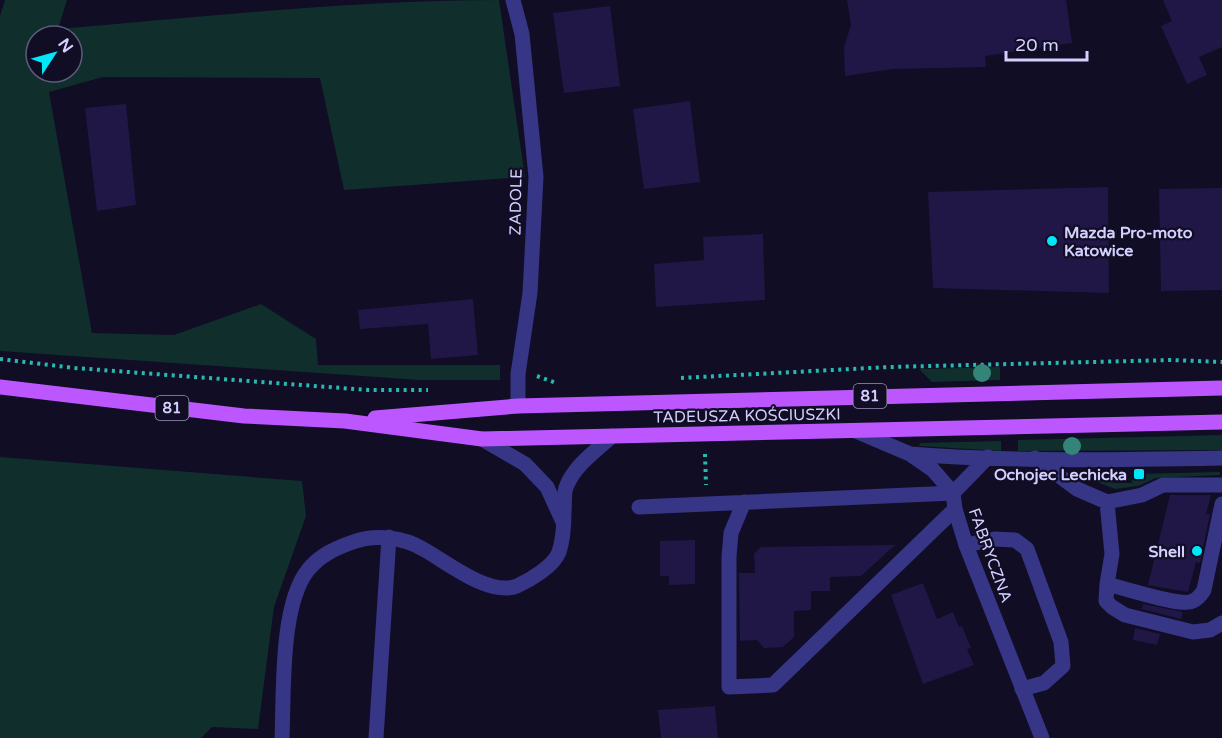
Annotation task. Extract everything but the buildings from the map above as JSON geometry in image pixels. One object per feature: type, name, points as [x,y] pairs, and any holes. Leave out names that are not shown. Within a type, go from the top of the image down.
[{"type":"main road","name":"TADEUSZA KOŚCIUSZKI","points":[[0,387],[244,416],[345,421],[482,439],[1222,422]]},
{"type":"main road","name":"TADEUSZA KOŚCIUSZKI","points":[[345,421],[518,406],[1222,388]]},
{"type":"street","name":"ZADOLE","points":[[513,0],[522,34],[536,177],[530,293],[518,374],[518,406]]},
{"type":"street","name":"FABRYCZNA","points":[[856,430],[910,453],[933,470],[953,493],[955,509],[966,545],[1042,738]]},
{"type":"street","points":[[282,738],[288,628],[294,597],[308,570],[330,550],[360,539],[389,537],[421,547],[453,568],[487,586],[515,587],[541,573],[559,554],[564,524],[565,488],[574,470],[612,436]]},
{"type":"street","points":[[482,439],[525,464],[547,487],[564,524]]},
{"type":"street","points":[[910,453],[947,457],[1090,461],[1222,458]]},
{"type":"street","points":[[639,507],[953,493],[988,457]]},
{"type":"street","points":[[1035,458],[1077,489],[1107,502],[1142,495],[1163,485],[1222,485]]},
{"type":"street","points":[[744,502],[731,533],[729,557],[729,687],[773,685],[955,509]]},
{"type":"street","points":[[1107,502],[1112,554],[1106,601],[1112,608],[1125,615],[1193,632],[1210,630],[1222,623]]},
{"type":"street","points":[[1107,584],[1150,596],[1188,603],[1198,598],[1204,590],[1222,504]]},
{"type":"street","points":[[376,738],[389,537]]},
{"type":"street","points":[[966,545],[994,540],[1015,540],[1027,549],[1035,568],[1061,642],[1063,666],[1044,682],[1022,689]]},
{"type":"path","points":[[0,359],[75,368],[368,390],[436,390]]},
{"type":"path","points":[[1172,360],[1222,362]]},
{"type":"path","points":[[693,453],[705,453],[707,504]]},
{"type":"green space","points":[[5,0],[67,0],[60,24],[24,24],[24,84],[78,84],[49,92],[92,333],[174,335],[261,304],[316,339],[318,365],[500,365],[500,380],[419,380],[0,351],[0,16]]},
{"type":"green space","points":[[499,0],[525,177],[344,190],[320,78],[103,77],[84,82],[84,27],[333,6]]},
{"type":"green space","points":[[1000,367],[1000,380],[932,382],[919,369]]},
{"type":"green space","points":[[1222,435],[1222,450],[1018,451],[1018,440]]},
{"type":"green space","points":[[1001,441],[1001,451],[919,446],[920,443]]},
{"type":"green space","points":[[0,457],[302,481],[306,516],[274,607],[258,729],[212,727],[201,738],[0,738]]},
{"type":"green space","points":[[1220,472],[1220,475],[1156,478],[1138,486],[1115,489],[1092,480],[1101,475],[1112,475],[1113,483],[1132,483],[1132,474]]},
{"type":"place","name":"Mazda Pro-moto Katowice","points":[[1052,241]]},
{"type":"place","name":"Ochojec Lechicka","points":[[1139,474]]},
{"type":"place","name":"Shell","points":[[1197,551]]}]
